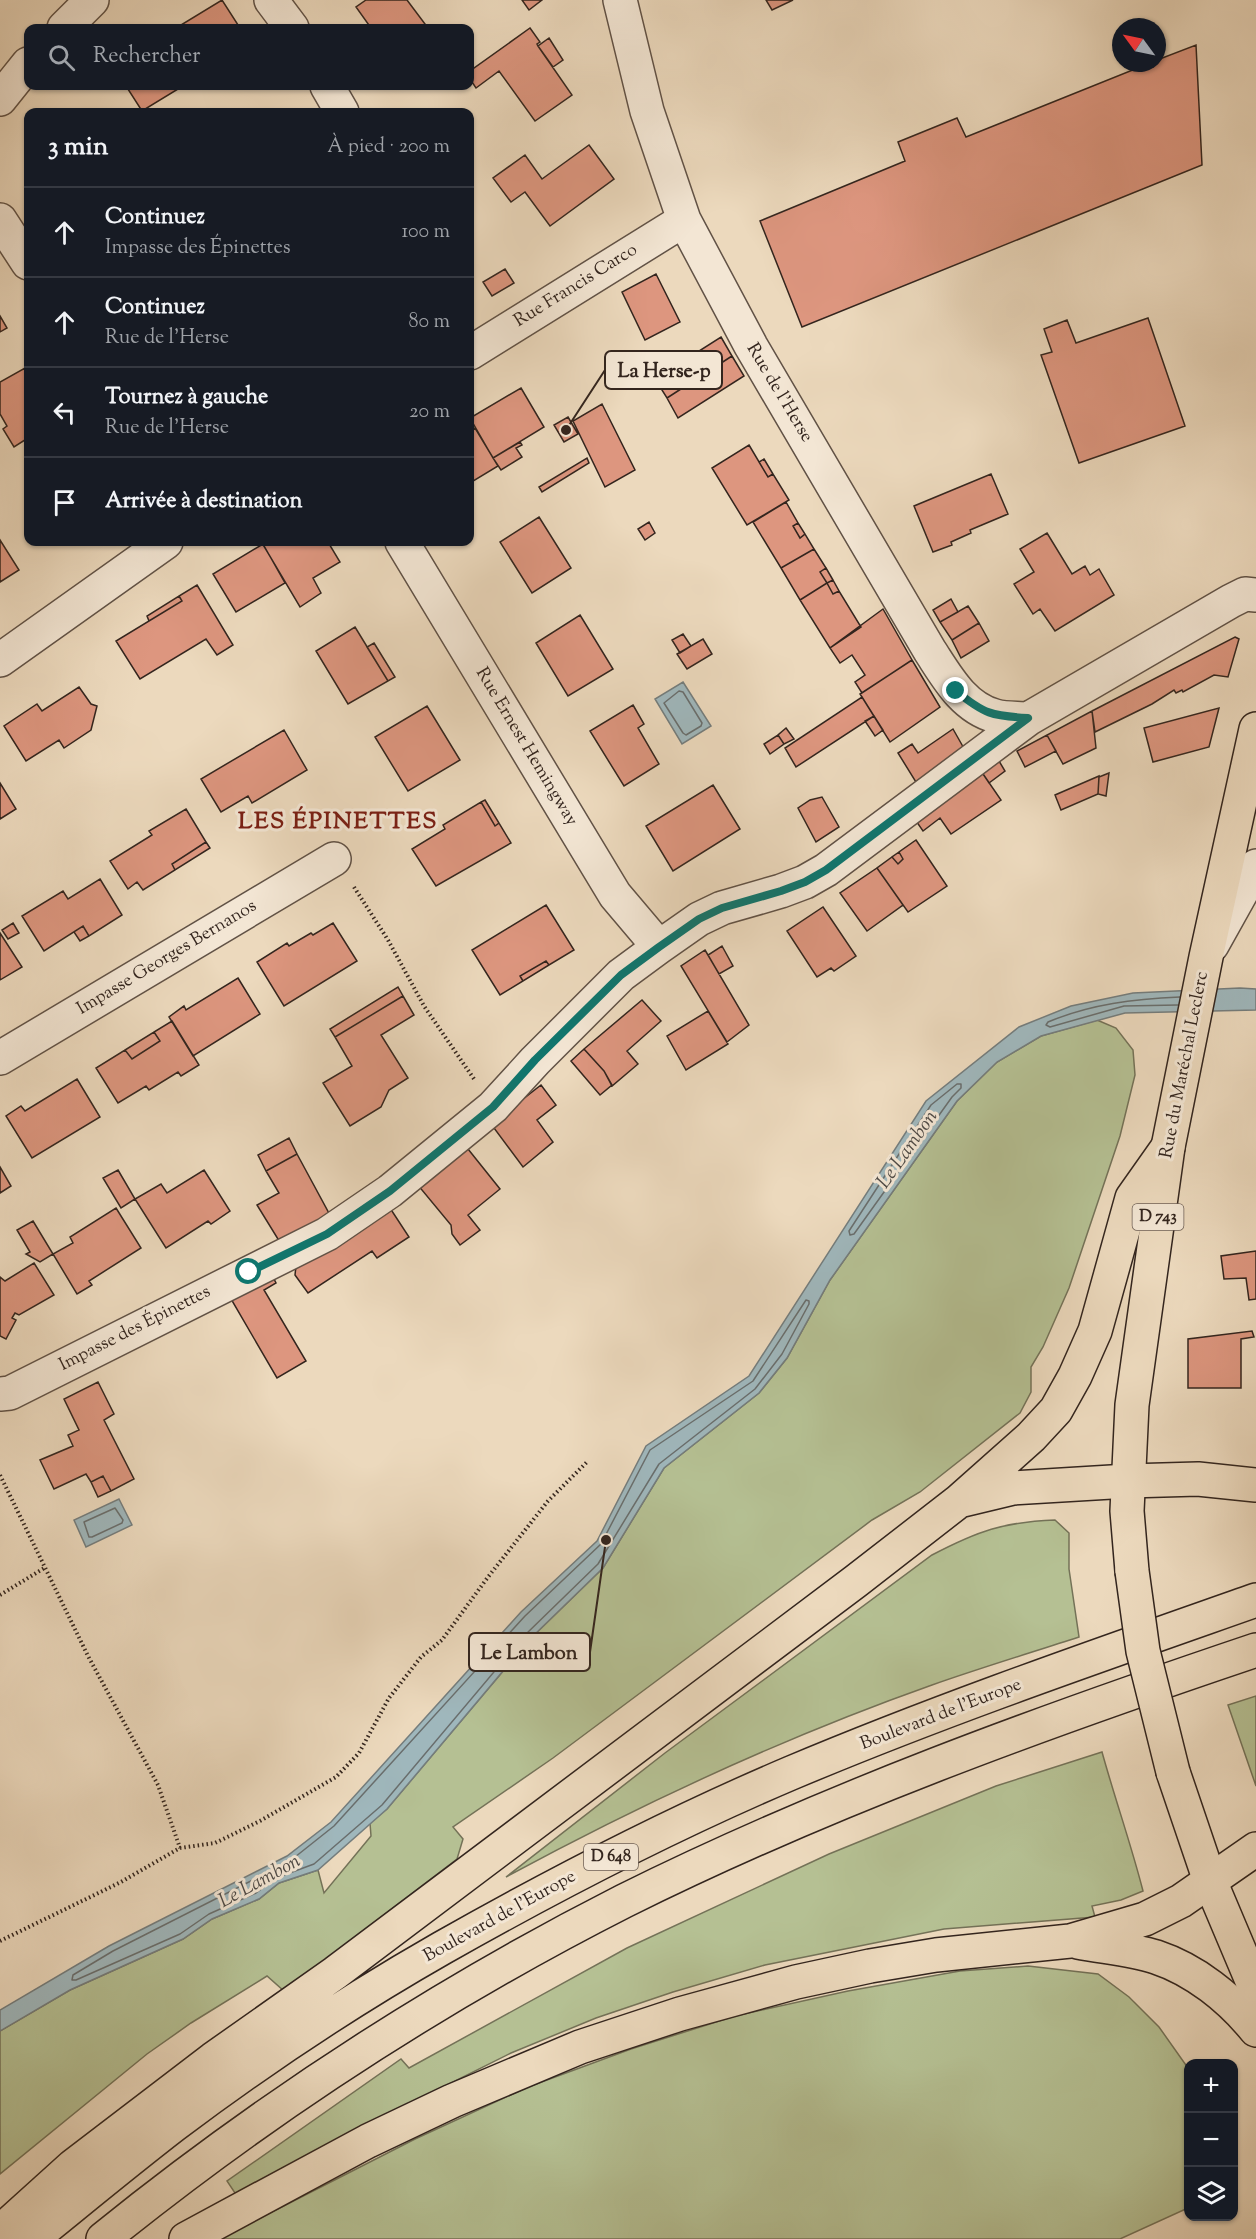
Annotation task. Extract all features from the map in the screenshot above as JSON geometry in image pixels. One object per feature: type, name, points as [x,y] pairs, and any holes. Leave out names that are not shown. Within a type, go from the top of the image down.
[{"type":"main road","name":"Rue du Maréchal Leclerc","points":[[1256,729],[1206,957],[1168,1147],[1132,1405],[1128,1481],[1132,1571],[1143,1651],[1173,1772],[1210,1881],[1256,1989]]},
{"type":"main road","points":[[0,2232],[73,2166],[213,2059],[336,1973],[856,1581],[959,1501],[1031,1437],[1056,1410],[1095,1332],[1132,1198],[1168,1147]]},
{"type":"main road","points":[[959,1501],[1013,1488],[1128,1481],[1198,1479],[1256,1485]]},
{"type":"main road","name":"Boulevard de l'Europe","points":[[32,2239],[174,2126],[259,2064],[347,2006],[439,1949],[621,1852],[792,1773],[996,1694],[1256,1600]]},
{"type":"main road","name":"D 648","points":[[104,2239],[251,2126],[362,2051],[436,2004],[625,1901],[747,1844],[892,1782],[1256,1650]]},
{"type":"main road","points":[[186,2239],[368,2141],[462,2097],[580,2047],[680,2014],[796,1982],[936,1955],[1071,1941],[1145,1919],[1181,1901],[1256,1849]]},
{"type":"main road","points":[[1071,1941],[1141,1953],[1166,1961],[1216,1990],[1243,2014],[1256,2030]]},
{"type":"street","points":[[67,24],[92,0]]},
{"type":"street","points":[[271,0],[289,24]]},
{"type":"street","name":"Rue de l'Herse","points":[[620,0],[646,111],[684,220],[751,346],[930,651],[956,691],[978,708],[996,716],[1028,718]]},
{"type":"street","points":[[0,99],[24,69]]},
{"type":"street","points":[[329,90],[340,108]]},
{"type":"street","points":[[0,220],[24,257]]},
{"type":"street","name":"Rue Francis Carco","points":[[474,351],[684,220]]},
{"type":"street","points":[[0,660],[159,546]]},
{"type":"street","name":"Rue Ernest Hemingway","points":[[404,546],[615,895],[659,947]]},
{"type":"street","points":[[659,947],[699,919],[722,908],[781,891],[805,882],[826,870],[1028,718],[1231,601],[1245,594],[1256,595]]},
{"type":"street","name":"Impasse Georges Bernanos","points":[[0,1058],[334,859]]},
{"type":"street","points":[[1206,957],[1256,866]]},
{"type":"street","name":"Impasse des Épinettes","points":[[0,1394],[10,1393],[327,1234],[390,1191],[493,1107],[535,1060],[621,975],[659,947]]},
{"type":"path","points":[[334,859],[388,940],[424,1006],[493,1107]]},
{"type":"path","points":[[0,1941],[121,1882],[180,1848],[215,1843],[260,1821],[336,1776],[359,1753],[388,1698],[421,1657],[442,1640],[488,1577],[548,1502],[588,1461]]},
{"type":"path","points":[[0,1475],[88,1656],[158,1785],[180,1848]]},
{"type":"path","points":[[0,1595],[46,1567]]},
{"type":"green space","points":[[1097,1020],[1116,1028],[1133,1050],[1135,1075],[1120,1136],[1069,1288],[1043,1347],[1031,1367],[1031,1392],[1020,1413],[920,1492],[872,1520],[553,1758],[453,1827],[463,1839],[457,1859],[284,1991],[267,1976],[191,2023],[147,2054],[0,2174],[0,2031],[70,1990],[183,1939],[212,1919],[259,1899],[279,1883],[318,1870],[324,1893],[371,1836],[370,1823],[387,1809],[530,1639],[603,1568],[664,1468],[759,1393],[787,1358],[830,1280],[957,1101],[997,1062],[1041,1036]]},
{"type":"green space","points":[[1055,1520],[1069,1533],[1069,1569],[1079,1637],[932,1685],[769,1749],[662,1797],[506,1877],[665,1753],[932,1555],[991,1529],[1020,1523]]},
{"type":"green space","points":[[1256,1696],[1256,1786],[1228,1705]]},
{"type":"green space","points":[[1102,1752],[1143,1891],[1121,1900],[1092,1906],[1095,1917],[944,1929],[765,1965],[673,1992],[596,2018],[511,2053],[397,2110],[237,2196],[227,2181],[401,2059],[409,2068],[627,1948],[829,1854],[996,1786]]},
{"type":"green space","points":[[1028,1966],[1098,1974],[1129,1997],[1159,2027],[1184,2062],[1184,2210],[1120,2239],[219,2239],[415,2139],[528,2087],[631,2049],[735,2016],[848,1991],[960,1971]]},
{"type":"water","points":[[683,682],[711,726],[682,744],[655,699]]},
{"type":"water","points":[[1256,989],[1256,1010],[1125,1013],[1041,1036],[997,1062],[957,1101],[830,1280],[787,1358],[759,1393],[664,1468],[603,1568],[530,1639],[387,1809],[318,1870],[279,1883],[259,1899],[212,1919],[183,1939],[70,1990],[0,2031],[0,2010],[109,1946],[287,1856],[331,1822],[521,1612],[597,1541],[646,1446],[749,1376],[926,1101],[1019,1027],[1071,1006],[1133,993]]},
{"type":"water","points":[[119,1499],[132,1525],[86,1547],[74,1520]]},
{"type":"building","points":[[222,0],[237,24],[183,24]]},
{"type":"building","points":[[366,0],[407,0],[425,24],[368,24],[356,7]]},
{"type":"building","points":[[522,0],[542,0],[529,10]]},
{"type":"building","points":[[766,0],[793,0],[772,10]]},
{"type":"building","points":[[530,28],[540,42],[538,46],[572,95],[535,121],[499,71],[476,88],[474,68]]},
{"type":"building","points":[[549,38],[563,60],[553,67],[538,46]]},
{"type":"building","points":[[1196,45],[1202,165],[802,327],[760,221],[905,161],[898,142],[957,118],[966,137],[1128,72],[1166,72],[1166,57]]},
{"type":"building","points":[[129,90],[176,90],[147,108],[140,108]]},
{"type":"building","points":[[589,145],[614,179],[550,226],[525,192],[511,202],[493,178],[525,155],[542,179]]},
{"type":"building","points":[[505,269],[514,283],[492,296],[483,282]]},
{"type":"building","points":[[656,274],[680,322],[645,340],[622,292]]},
{"type":"building","points":[[0,316],[7,328],[0,332]]},
{"type":"building","points":[[1148,318],[1185,426],[1079,463],[1041,355],[1052,352],[1044,329],[1067,320],[1076,343]]},
{"type":"building","points":[[721,337],[732,356],[667,398],[655,379]]},
{"type":"building","points":[[732,356],[744,376],[678,418],[667,398]]},
{"type":"building","points":[[24,369],[24,441],[14,447],[3,429],[7,426],[0,414],[0,382]]},
{"type":"building","points":[[521,388],[544,427],[493,458],[474,425],[474,416]]},
{"type":"building","points":[[602,404],[635,470],[605,487],[573,421]]},
{"type":"building","points":[[568,417],[578,434],[564,442],[554,425]]},
{"type":"building","points":[[474,429],[498,466],[474,481]]},
{"type":"building","points":[[520,442],[522,445],[516,448],[522,457],[501,470],[493,458]]},
{"type":"building","points":[[749,445],[768,477],[773,474],[789,500],[747,525],[712,468]]},
{"type":"building","points":[[587,458],[589,463],[542,492],[539,487]]},
{"type":"building","points":[[764,459],[773,474],[768,477],[759,462]]},
{"type":"building","points":[[991,474],[1008,514],[970,530],[971,533],[951,542],[952,545],[933,552],[914,506]]},
{"type":"building","points":[[786,502],[798,523],[793,526],[800,538],[805,534],[814,549],[781,568],[753,522]]},
{"type":"building","points":[[539,517],[571,568],[532,593],[500,542]]},
{"type":"building","points":[[649,522],[655,533],[645,540],[638,529]]},
{"type":"building","points":[[798,523],[805,534],[800,538],[793,526]]},
{"type":"building","points":[[1047,533],[1072,574],[1085,566],[1090,575],[1099,569],[1114,595],[1055,631],[1040,609],[1033,614],[1014,584],[1034,572],[1020,549]]},
{"type":"building","points":[[0,540],[19,570],[0,582]]},
{"type":"building","points":[[260,546],[264,546],[285,583],[236,612],[213,574]]},
{"type":"building","points":[[264,546],[330,546],[340,562],[313,578],[321,593],[300,607]]},
{"type":"building","points":[[814,549],[826,568],[820,572],[827,583],[800,600],[781,568]]},
{"type":"building","points":[[826,568],[833,580],[827,583],[820,572]]},
{"type":"building","points":[[833,580],[839,591],[833,594],[827,583]]},
{"type":"building","points":[[827,583],[833,594],[839,591],[861,627],[830,648],[800,600]]},
{"type":"building","points":[[197,585],[233,645],[217,655],[206,639],[140,679],[116,641],[182,601],[179,596]]},
{"type":"building","points":[[179,596],[182,601],[149,621],[147,616]]},
{"type":"building","points":[[951,599],[958,612],[940,622],[933,610]]},
{"type":"building","points":[[968,606],[979,623],[952,640],[940,622]]},
{"type":"building","points":[[883,609],[912,660],[862,693],[855,682],[865,675],[852,655],[840,663],[830,648]]},
{"type":"building","points":[[580,615],[613,669],[568,696],[536,643]]},
{"type":"building","points":[[979,623],[989,641],[961,658],[952,640]]},
{"type":"building","points":[[355,627],[388,681],[348,704],[316,651]]},
{"type":"building","points":[[683,634],[691,646],[680,653],[672,640]]},
{"type":"building","points":[[1235,637],[1239,639],[1228,677],[1214,675],[1183,692],[1182,690],[1176,693],[1174,690],[1152,704],[1095,732],[1092,711]]},
{"type":"building","points":[[703,639],[712,654],[687,669],[677,654]]},
{"type":"building","points":[[374,643],[395,677],[388,681],[367,647]]},
{"type":"building","points":[[912,660],[940,707],[890,742],[860,694]]},
{"type":"building","points":[[79,687],[91,704],[97,706],[91,730],[64,748],[59,740],[26,761],[4,726],[37,704],[42,711]]},
{"type":"building","points":[[862,697],[874,716],[796,767],[785,748]]},
{"type":"building","points":[[633,705],[644,724],[638,728],[659,764],[624,786],[590,731]]},
{"type":"building","points":[[427,706],[460,760],[408,791],[375,737]]},
{"type":"building","points":[[1219,708],[1209,747],[1153,762],[1144,728]]},
{"type":"building","points":[[1092,711],[1096,748],[1063,764],[1047,735]]},
{"type":"building","points":[[874,716],[883,730],[875,736],[865,721]]},
{"type":"building","points":[[786,728],[794,739],[784,744],[778,735]]},
{"type":"building","points":[[953,729],[966,752],[919,787],[898,753],[912,744],[918,753]]},
{"type":"building","points":[[284,730],[307,770],[252,803],[248,796],[221,812],[201,779]]},
{"type":"building","points":[[778,735],[784,744],[770,754],[764,744]]},
{"type":"building","points":[[1047,735],[1056,751],[1025,767],[1017,751]]},
{"type":"building","points":[[999,761],[1005,771],[989,783],[981,771]]},
{"type":"building","points":[[981,771],[1001,800],[951,834],[940,818],[923,831],[914,818]]},
{"type":"building","points":[[1109,773],[1106,796],[1098,794],[1099,777]]},
{"type":"building","points":[[1099,776],[1098,794],[1061,810],[1055,795]]},
{"type":"building","points":[[0,783],[16,809],[0,819]]},
{"type":"building","points":[[713,785],[740,829],[673,871],[646,826]]},
{"type":"building","points":[[822,797],[839,827],[816,842],[798,808],[810,800]]},
{"type":"building","points":[[485,800],[499,823],[495,826],[481,802]]},
{"type":"building","points":[[481,802],[495,826],[499,823],[511,843],[436,886],[412,849],[445,829],[443,825]]},
{"type":"building","points":[[186,809],[206,842],[172,864],[175,870],[143,890],[137,882],[128,889],[110,861],[152,835],[149,831]]},
{"type":"building","points":[[916,840],[947,886],[908,912],[877,868],[892,857],[898,864],[903,859],[899,852]]},
{"type":"building","points":[[206,842],[210,848],[175,870],[172,864]]},
{"type":"building","points":[[899,852],[903,859],[898,864],[892,857]]},
{"type":"building","points":[[877,868],[903,905],[867,931],[840,893]]},
{"type":"building","points":[[100,879],[122,915],[89,936],[83,926],[44,951],[22,916],[63,891],[68,899]]},
{"type":"building","points":[[546,905],[574,950],[549,965],[546,961],[520,976],[523,981],[500,995],[472,950]]},
{"type":"building","points":[[823,907],[856,956],[834,971],[831,968],[817,977],[787,931]]},
{"type":"building","points":[[13,923],[19,933],[8,939],[2,930]]},
{"type":"building","points":[[333,923],[357,961],[284,1006],[257,962],[287,943],[289,946]]},
{"type":"building","points":[[83,926],[89,936],[80,941],[74,932]]},
{"type":"building","points":[[0,933],[22,967],[0,980]]},
{"type":"building","points":[[722,946],[733,966],[719,974],[708,955]]},
{"type":"building","points":[[705,950],[749,1025],[727,1042],[681,966]]},
{"type":"building","points":[[546,961],[549,965],[523,981],[520,976]]},
{"type":"building","points":[[238,978],[260,1014],[193,1056],[169,1017],[184,1006],[186,1010]]},
{"type":"building","points":[[398,987],[403,996],[335,1037],[330,1029]]},
{"type":"building","points":[[403,996],[414,1015],[381,1035],[408,1078],[389,1090],[381,1107],[350,1126],[323,1083],[352,1066],[335,1037]]},
{"type":"building","points":[[642,1000],[661,1021],[627,1051],[638,1064],[612,1086],[604,1071],[584,1049]]},
{"type":"building","points":[[708,1011],[728,1044],[686,1070],[667,1036]]},
{"type":"building","points":[[172,1021],[199,1065],[181,1076],[178,1072],[149,1090],[146,1086],[118,1103],[96,1068],[125,1050],[132,1059],[160,1041],[154,1032]]},
{"type":"building","points":[[154,1032],[160,1041],[132,1059],[125,1050]]},
{"type":"building","points":[[584,1049],[604,1071],[612,1085],[600,1095],[571,1061]]},
{"type":"building","points":[[77,1079],[100,1117],[32,1158],[6,1116],[21,1106],[25,1111]]},
{"type":"building","points":[[541,1085],[556,1105],[537,1120],[553,1142],[523,1167],[491,1124]]},
{"type":"building","points":[[289,1138],[297,1154],[266,1171],[258,1155]]},
{"type":"building","points":[[468,1149],[500,1189],[468,1215],[480,1230],[460,1245],[452,1234],[451,1225],[417,1184]]},
{"type":"building","points":[[297,1154],[331,1217],[281,1244],[257,1205],[279,1193],[266,1171]]},
{"type":"building","points":[[0,1167],[11,1186],[0,1193]]},
{"type":"building","points":[[118,1170],[135,1199],[121,1208],[103,1178]]},
{"type":"building","points":[[204,1170],[230,1211],[211,1224],[208,1221],[166,1248],[135,1199],[161,1184],[167,1193]]},
{"type":"building","points":[[388,1205],[409,1237],[377,1258],[372,1251],[308,1293],[295,1275],[296,1266]]},
{"type":"building","points":[[116,1208],[141,1248],[89,1281],[92,1285],[77,1294],[53,1254],[73,1243],[70,1237]]},
{"type":"building","points":[[33,1221],[53,1254],[40,1262],[26,1254],[30,1252],[17,1230]]},
{"type":"building","points":[[1256,1251],[1256,1299],[1249,1300],[1246,1278],[1224,1279],[1221,1256]]},
{"type":"building","points":[[34,1263],[54,1295],[19,1315],[15,1313],[12,1318],[16,1320],[6,1339],[0,1336],[0,1277],[5,1281]]},
{"type":"building","points":[[270,1271],[276,1283],[264,1290],[306,1361],[277,1378],[227,1292]]},
{"type":"building","points":[[1252,1331],[1254,1337],[1241,1339],[1241,1388],[1188,1388],[1188,1339]]},
{"type":"building","points":[[98,1382],[114,1414],[104,1420],[134,1479],[111,1491],[103,1476],[91,1482],[86,1474],[54,1489],[40,1460],[73,1446],[68,1435],[79,1430],[64,1399]]},
{"type":"building","points":[[103,1476],[111,1491],[98,1497],[91,1482]]},
{"type":"place","name":"La Herse-p","points":[[566,430]]},
{"type":"place","name":"Le Lambon","points":[[606,1540]]},
{"type":"district","name":"LES ÉPINETTES","points":[[338,822]]},
{"type":"route","points":[[249,1272],[327,1234],[390,1191],[493,1107],[535,1060],[621,975],[659,947],[699,919],[722,908],[781,891],[805,882],[826,870],[1028,718],[996,716],[978,708],[956,691]]}]
